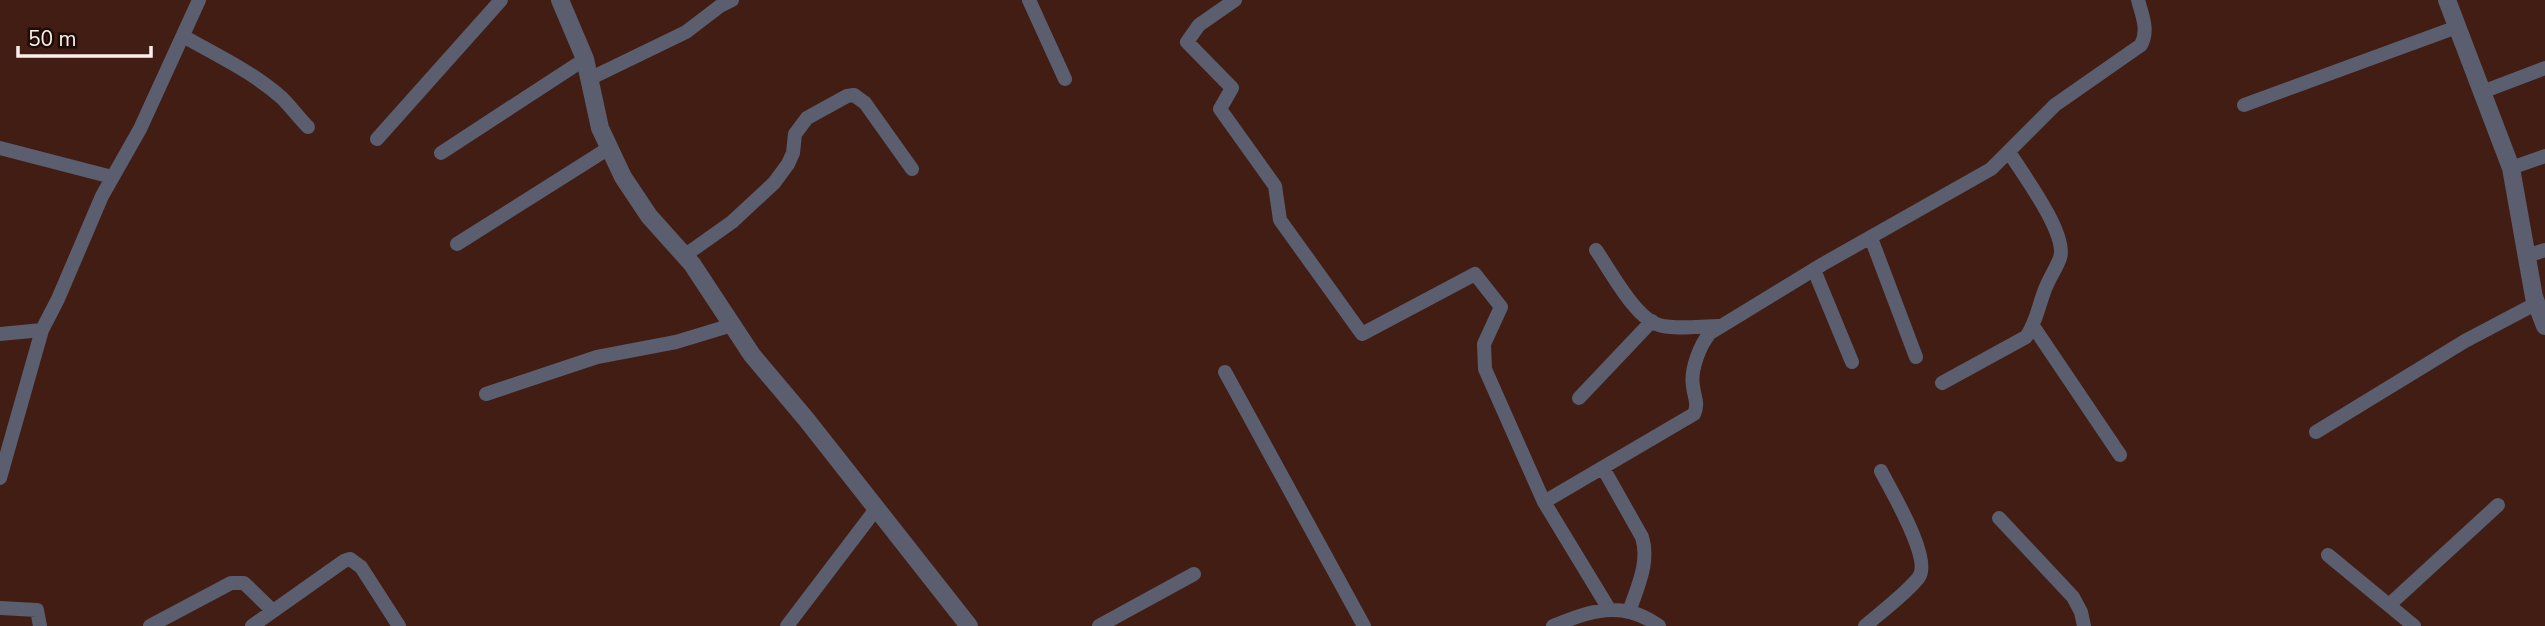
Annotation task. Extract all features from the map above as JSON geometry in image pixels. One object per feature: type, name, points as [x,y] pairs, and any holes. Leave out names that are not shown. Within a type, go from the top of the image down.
[{"type":"street","points":[[0,478],[42,330],[102,196],[140,129],[199,0]]},
{"type":"street","points":[[377,139],[501,0]]},
{"type":"street","points":[[560,0],[584,59],[600,128],[623,177],[649,216],[684,256],[752,355],[806,419],[969,626]]},
{"type":"street","points":[[589,79],[686,32],[732,0]]},
{"type":"street","points":[[1029,0],[1065,79]]},
{"type":"street","points":[[1235,0],[1199,25],[1186,42],[1232,88],[1220,109],[1275,186],[1280,220],[1362,334],[1475,274],[1501,307],[1484,344],[1485,369],[1544,502],[1609,609]]},
{"type":"street","points":[[1544,502],[1694,414],[1697,402],[1692,374],[1704,340],[1719,326],[1991,169],[2041,116],[2141,45],[2145,28],[2138,0]]},
{"type":"street","points":[[2447,0],[2511,168],[2537,303],[2545,326]]},
{"type":"street","points":[[2244,105],[2457,27]]},
{"type":"street","points":[[183,36],[233,64],[270,89],[307,127]]},
{"type":"street","points":[[441,153],[584,59]]},
{"type":"street","points":[[2482,92],[2545,68]]},
{"type":"street","points":[[684,256],[732,222],[774,183],[788,164],[793,153],[795,134],[807,118],[847,96],[854,95],[865,103],[912,169]]},
{"type":"street","points":[[0,148],[112,177]]},
{"type":"street","points":[[457,244],[609,148]]},
{"type":"street","points":[[1942,383],[2026,337],[2034,326],[2047,283],[2060,257],[2061,247],[2057,232],[2009,152]]},
{"type":"street","points":[[2511,168],[2545,156]]},
{"type":"street","points":[[1871,238],[1916,357]]},
{"type":"street","points":[[1596,250],[1636,307],[1652,321],[1678,327],[1719,326]]},
{"type":"street","points":[[2527,256],[2545,250]]},
{"type":"street","points":[[1814,270],[1852,362]]},
{"type":"street","points":[[2316,432],[2465,341],[2537,303]]},
{"type":"street","points":[[1579,398],[1652,321]]},
{"type":"street","points":[[486,394],[597,357],[676,342],[732,325]]},
{"type":"street","points":[[2034,326],[2120,455]]},
{"type":"street","points":[[0,334],[42,330]]},
{"type":"street","points":[[1225,372],[1364,626]]},
{"type":"street","points":[[1603,468],[1642,537],[1646,550],[1629,612]]},
{"type":"street","points":[[1865,626],[1918,578],[1923,564],[1919,549],[1881,471]]},
{"type":"street","points":[[2389,605],[2498,505]]},
{"type":"street","points":[[787,626],[876,509]]},
{"type":"street","points":[[2000,519],[2073,597],[2081,612],[2084,626]]},
{"type":"street","points":[[2328,555],[2414,626]]},
{"type":"street","points":[[252,626],[350,559],[360,567],[400,626]]},
{"type":"street","points":[[1099,626],[1194,574]]},
{"type":"street","points":[[150,626],[231,583],[244,583],[273,611]]},
{"type":"street","points":[[0,608],[37,610],[40,626]]},
{"type":"street","points":[[1553,626],[1588,612],[1609,609],[1629,612],[1659,626]]}]
